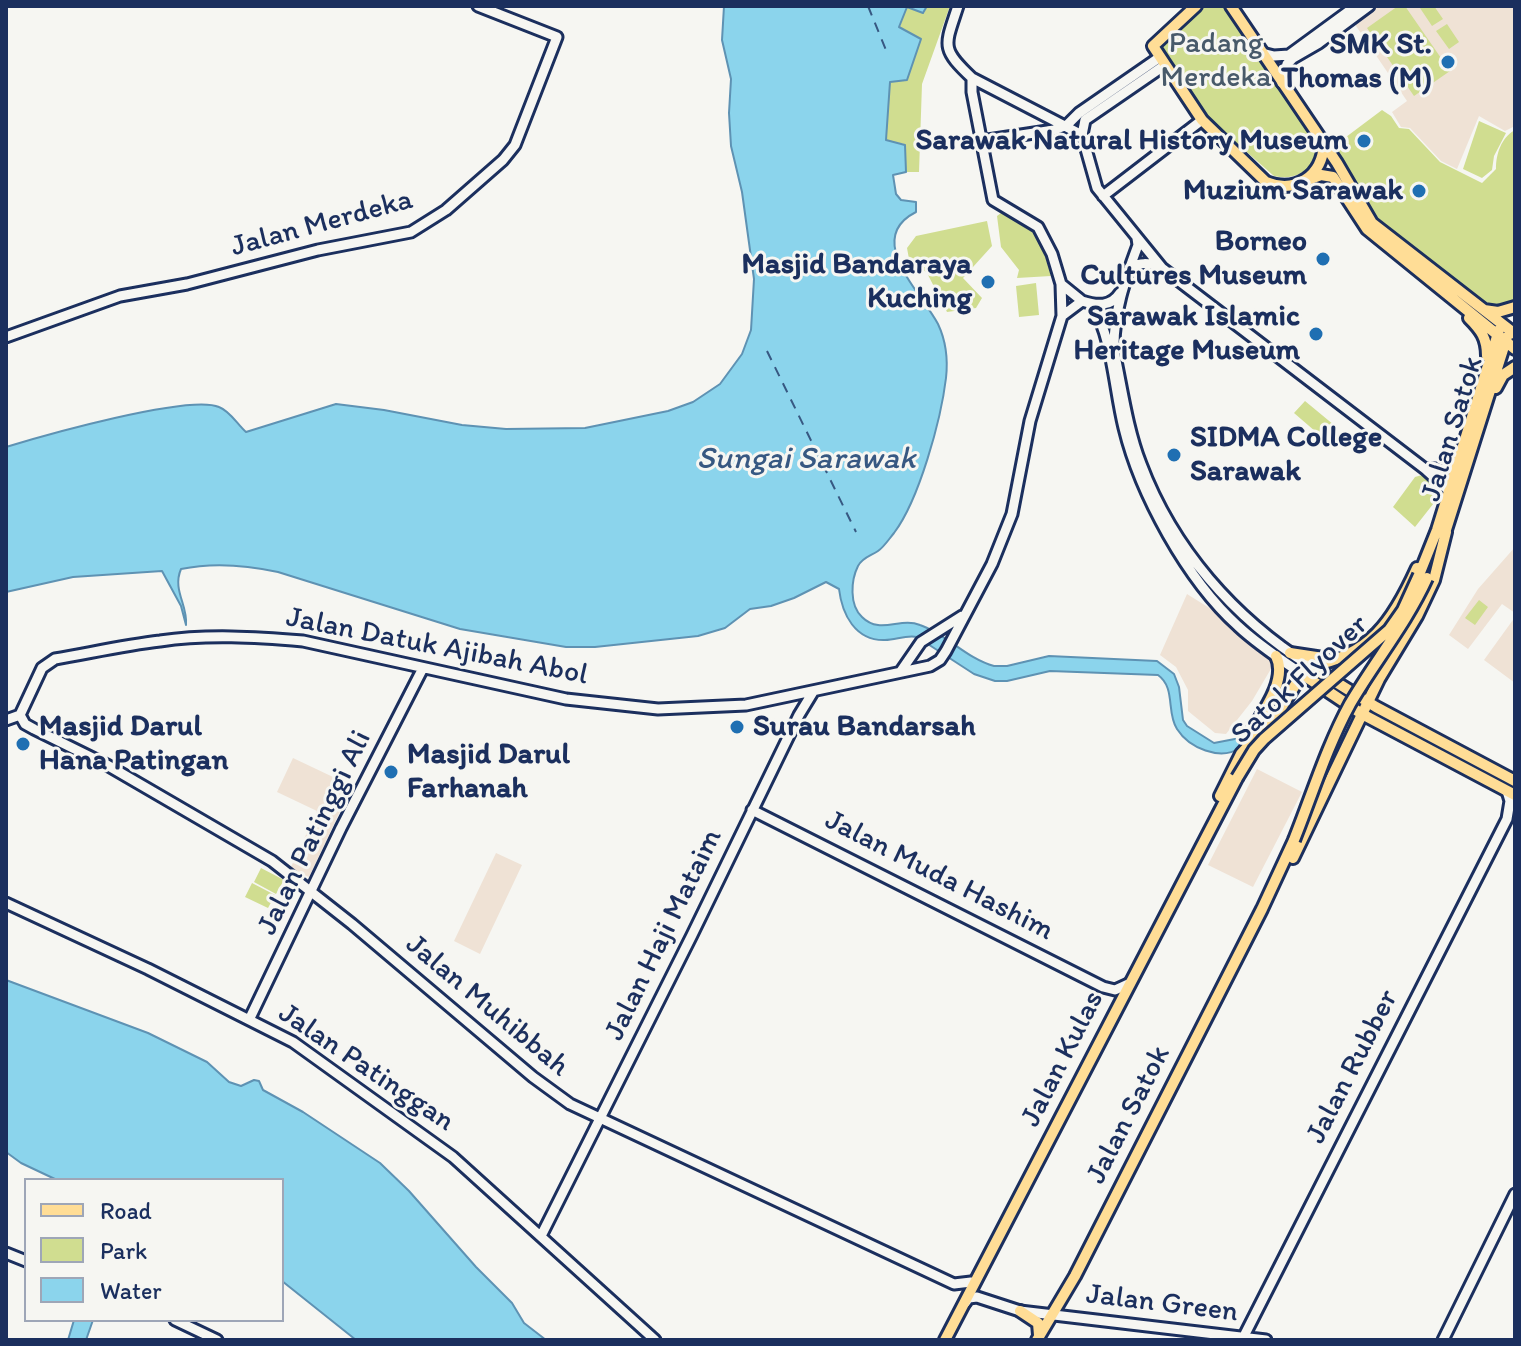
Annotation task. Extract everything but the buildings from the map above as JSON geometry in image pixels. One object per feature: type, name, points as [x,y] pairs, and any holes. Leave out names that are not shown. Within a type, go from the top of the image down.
[{"type":"main road","name":"Jalan Merdeka","points":[[6,337],[120,296],[187,284],[318,250],[411,232],[446,210],[503,160],[515,145],[557,37],[478,6]]},
{"type":"main road","points":[[958,6],[946,41],[958,64],[972,78],[1055,125]]},
{"type":"main road","points":[[1196,6],[1153,47],[1202,120],[1266,182],[1289,187],[1321,175],[1333,177],[1367,229],[1440,288],[1508,331]]},
{"type":"main road","points":[[1231,6],[1324,144],[1372,223],[1508,331],[1515,349]]},
{"type":"main road","points":[[1262,53],[1289,55],[1356,6]]},
{"type":"main road","points":[[1282,83],[1283,73],[1293,58],[1369,6]]},
{"type":"main road","points":[[1067,125],[1079,113],[1163,61]]},
{"type":"main road","points":[[1163,61],[1085,120],[1082,135],[1092,175],[1103,196],[1162,268],[1425,469],[1451,479]]},
{"type":"main road","points":[[972,78],[993,200],[1038,227],[1052,254],[1061,284],[1062,316],[1087,303],[1104,304],[1115,300],[1122,290]]},
{"type":"main road","points":[[972,92],[989,86]]},
{"type":"main road","points":[[1103,196],[1202,120]]},
{"type":"main road","points":[[981,141],[1055,125],[1067,125],[1082,135]]},
{"type":"main road","points":[[1303,182],[1320,162],[1324,144]]},
{"type":"main road","points":[[1136,234],[1138,245],[1122,290],[1115,323],[1114,351],[1140,463],[1156,499],[1183,543],[1220,593],[1248,622],[1362,714],[1511,793]]},
{"type":"main road","points":[[1130,267],[1151,264],[1162,268]]},
{"type":"main road","points":[[1061,284],[1087,303],[1102,325],[1131,458],[1155,511],[1212,598],[1237,626],[1276,656],[1515,781]]},
{"type":"main road","points":[[1440,288],[1482,331],[1486,340],[1486,370]]},
{"type":"main road","points":[[1482,309],[1498,312],[1515,307]]},
{"type":"main road","points":[[1508,331],[1515,307]]},
{"type":"main road","name":"Jalan Datuk Ajibah Abol","points":[[20,715],[42,668],[48,662],[163,640],[230,637],[303,641],[566,699],[633,707],[713,708],[795,696],[930,666],[940,660],[992,564],[1012,514],[1030,421],[1062,316]]},
{"type":"main road","name":"Jalan Satok","points":[[1038,1340],[1075,1276],[1262,909],[1294,840],[1342,720],[1364,681],[1411,613],[1486,370],[1508,331]]},
{"type":"main road","name":"Jalan Satok","points":[[1262,909],[1276,890],[1308,829],[1362,714],[1434,580],[1508,331]]},
{"type":"main road","points":[[1484,411],[1503,375],[1515,367]]},
{"type":"main road","points":[[1425,469],[1451,479]]},
{"type":"main road","name":"Jalan Satok","points":[[1306,670],[1356,651],[1376,635],[1398,607],[1451,479]]},
{"type":"main road","name":"Jalan Satok","points":[[1423,577],[1446,532]]},
{"type":"main road","name":"Satok Flyover","points":[[1237,778],[1264,739],[1389,630],[1423,577]]},
{"type":"main road","points":[[901,671],[921,642],[965,614]]},
{"type":"main road","points":[[1290,653],[1312,659],[1345,657]]},
{"type":"main road","points":[[1241,754],[1276,686],[1280,668],[1276,656]]},
{"type":"main road","name":"Jalan Patinggi Ali","points":[[250,1018],[423,668]]},
{"type":"main road","name":"Jalan Kulas","points":[[1179,886],[1241,754],[1281,709],[1306,670]]},
{"type":"main road","name":"Jalan Haji Mataim","points":[[541,1236],[800,712],[813,692]]},
{"type":"main road","points":[[795,696],[800,712]]},
{"type":"main road","points":[[6,720],[20,715]]},
{"type":"main road","name":"Jalan Muhibbah","points":[[20,715],[25,724],[99,761],[272,861],[533,1077],[570,1104],[954,1284]]},
{"type":"main road","name":"Jalan Kulas","points":[[962,1302],[1237,778]]},
{"type":"main road","name":"Jalan Rubber","points":[[1243,1339],[1507,819],[1511,793]]},
{"type":"main road","name":"Jalan Muda Hashim","points":[[752,810],[1103,987]]},
{"type":"main road","name":"Jalan Rubber","points":[[1507,819],[1515,811]]},
{"type":"main road","name":"Jalan Patinggan","points":[[6,903],[250,1018],[293,1042],[453,1157],[655,1340]]},
{"type":"main road","points":[[1103,987],[1115,990],[1128,984]]},
{"type":"main road","points":[[1103,987],[1117,1006]]},
{"type":"main road","points":[[1440,1340],[1460,1294],[1515,1194]]},
{"type":"main road","name":"Jalan Kulas","points":[[943,1340],[971,1282],[989,1255]]},
{"type":"main road","points":[[971,1282],[954,1284],[962,1302],[977,1297],[1049,1319]]},
{"type":"main road","points":[[1020,1311],[1038,1323],[1038,1340]]},
{"type":"main road","name":"Jalan Green","points":[[1049,1319],[1266,1340]]},
{"type":"main road","name":"Jalan Green","points":[[1049,1319],[1205,1340]]},
{"type":"main road","points":[[179,1322],[217,1340]]},
{"type":"shaded area","name":"SMK St. Thomas (M)","points":[[1377,6],[1515,6],[1515,126],[1505,131],[1479,116],[1457,169],[1441,161],[1410,128],[1401,127],[1392,112],[1407,101],[1354,23]]},
{"type":"shaded area","points":[[1515,547],[1515,613],[1502,604],[1468,649],[1449,635],[1478,589]]},
{"type":"shaded area","points":[[1187,594],[1219,614],[1246,642],[1275,662],[1252,701],[1226,734],[1215,733],[1188,711],[1188,690],[1176,667],[1160,655]]},
{"type":"shaded area","points":[[1515,617],[1515,683],[1484,660]]},
{"type":"shaded area","points":[[293,758],[352,786],[309,877],[290,869],[317,811],[277,792]]},
{"type":"shaded area","points":[[1257,769],[1302,792],[1253,887],[1208,865]]},
{"type":"shaded area","points":[[496,853],[522,865],[480,954],[454,941]]},
{"type":"green space","points":[[927,6],[950,6],[922,84],[919,172],[906,172],[904,144],[886,140],[890,82],[907,80],[921,39],[899,29],[907,7],[924,13]]},
{"type":"green space","name":"Padang Merdeka","points":[[1206,6],[1226,6],[1319,148],[1317,160],[1302,172],[1286,177],[1274,176],[1207,117],[1160,51]]},
{"type":"green space","points":[[1398,6],[1405,6],[1450,71],[1414,96],[1367,28]]},
{"type":"green space","points":[[1434,6],[1443,19],[1432,26],[1420,8]]},
{"type":"green space","points":[[1447,24],[1459,42],[1449,49],[1436,31]]},
{"type":"green space","points":[[1382,110],[1391,116],[1399,128],[1409,129],[1440,162],[1482,183],[1496,169],[1500,147],[1515,130],[1515,300],[1502,306],[1487,304],[1379,223],[1334,146]]},
{"type":"green space","points":[[1479,121],[1506,133],[1494,156],[1492,170],[1482,178],[1463,169]]},
{"type":"green space","points":[[1001,213],[1031,229],[1036,235],[1051,276],[1017,278],[1019,270],[1001,247],[997,216]]},
{"type":"green space","points":[[987,221],[992,246],[963,278],[982,298],[976,308],[947,312],[927,273],[909,259],[907,248],[916,236]]},
{"type":"green space","points":[[1036,283],[1039,315],[1019,317],[1016,286]]},
{"type":"green space","points":[[1305,401],[1334,425],[1323,438],[1294,413]]},
{"type":"green space","points":[[1422,475],[1441,494],[1415,527],[1393,507],[1415,477]]},
{"type":"green space","points":[[1479,600],[1488,607],[1475,625],[1465,618]]},
{"type":"green space","points":[[261,868],[284,880],[276,894],[254,882]]},
{"type":"green space","points":[[252,883],[275,895],[268,908],[245,897]]},
{"type":"water","name":"Sungai Sarawak","points":[[724,6],[927,6],[923,13],[907,7],[899,27],[921,39],[907,80],[890,82],[886,140],[905,145],[906,172],[893,175],[896,194],[901,200],[916,202],[916,212],[901,223],[895,237],[895,251],[910,282],[941,330],[946,351],[946,378],[934,437],[912,501],[886,543],[858,566],[852,592],[858,612],[876,625],[920,625],[994,666],[1049,656],[1157,661],[1174,674],[1179,687],[1183,720],[1187,726],[1214,743],[1240,738],[1240,748],[1232,752],[1214,753],[1197,747],[1182,736],[1174,722],[1167,687],[1158,675],[1050,671],[995,681],[974,674],[917,637],[885,640],[866,636],[847,616],[839,589],[826,582],[794,598],[750,609],[725,628],[698,636],[595,647],[566,647],[460,629],[278,572],[242,566],[181,569],[178,584],[186,625],[181,606],[162,571],[73,577],[6,592],[6,447],[148,411],[203,405],[223,409],[246,432],[336,404],[462,425],[506,429],[585,428],[668,411],[693,402],[720,384],[742,354],[751,330],[754,279],[742,192],[731,146],[731,79],[722,40]]},
{"type":"water","points":[[6,980],[148,1033],[207,1062],[229,1082],[241,1086],[259,1081],[263,1090],[303,1112],[380,1163],[512,1303],[524,1323],[546,1340],[356,1340],[284,1283],[284,1178],[53,1178],[6,1152]]},
{"type":"water","points":[[73,1322],[92,1322],[86,1340],[68,1340]]},
{"type":"ferry route","points":[[868,6],[888,55]]},
{"type":"ferry route","points":[[767,351],[856,532]]},
{"type":"place","name":"SMK St. Thomas (M)","points":[[1448,62]]},
{"type":"place","name":"Sarawak Natural History Museum","points":[[1364,141]]},
{"type":"place","name":"Muzium Sarawak","points":[[1419,191]]},
{"type":"place","name":"Borneo Cultures Museum","points":[[1323,259]]},
{"type":"place","name":"Masjid Bandaraya Kuching","points":[[988,282]]},
{"type":"place","name":"Sarawak Islamic Heritage Museum","points":[[1316,334]]},
{"type":"place","name":"SIDMA College Sarawak","points":[[1174,455]]},
{"type":"place","name":"Surau Bandarsah","points":[[737,727]]},
{"type":"place","name":"Masjid Darul Hana Patingan","points":[[23,744]]},
{"type":"place","name":"Masjid Darul Farhanah","points":[[391,772]]}]
